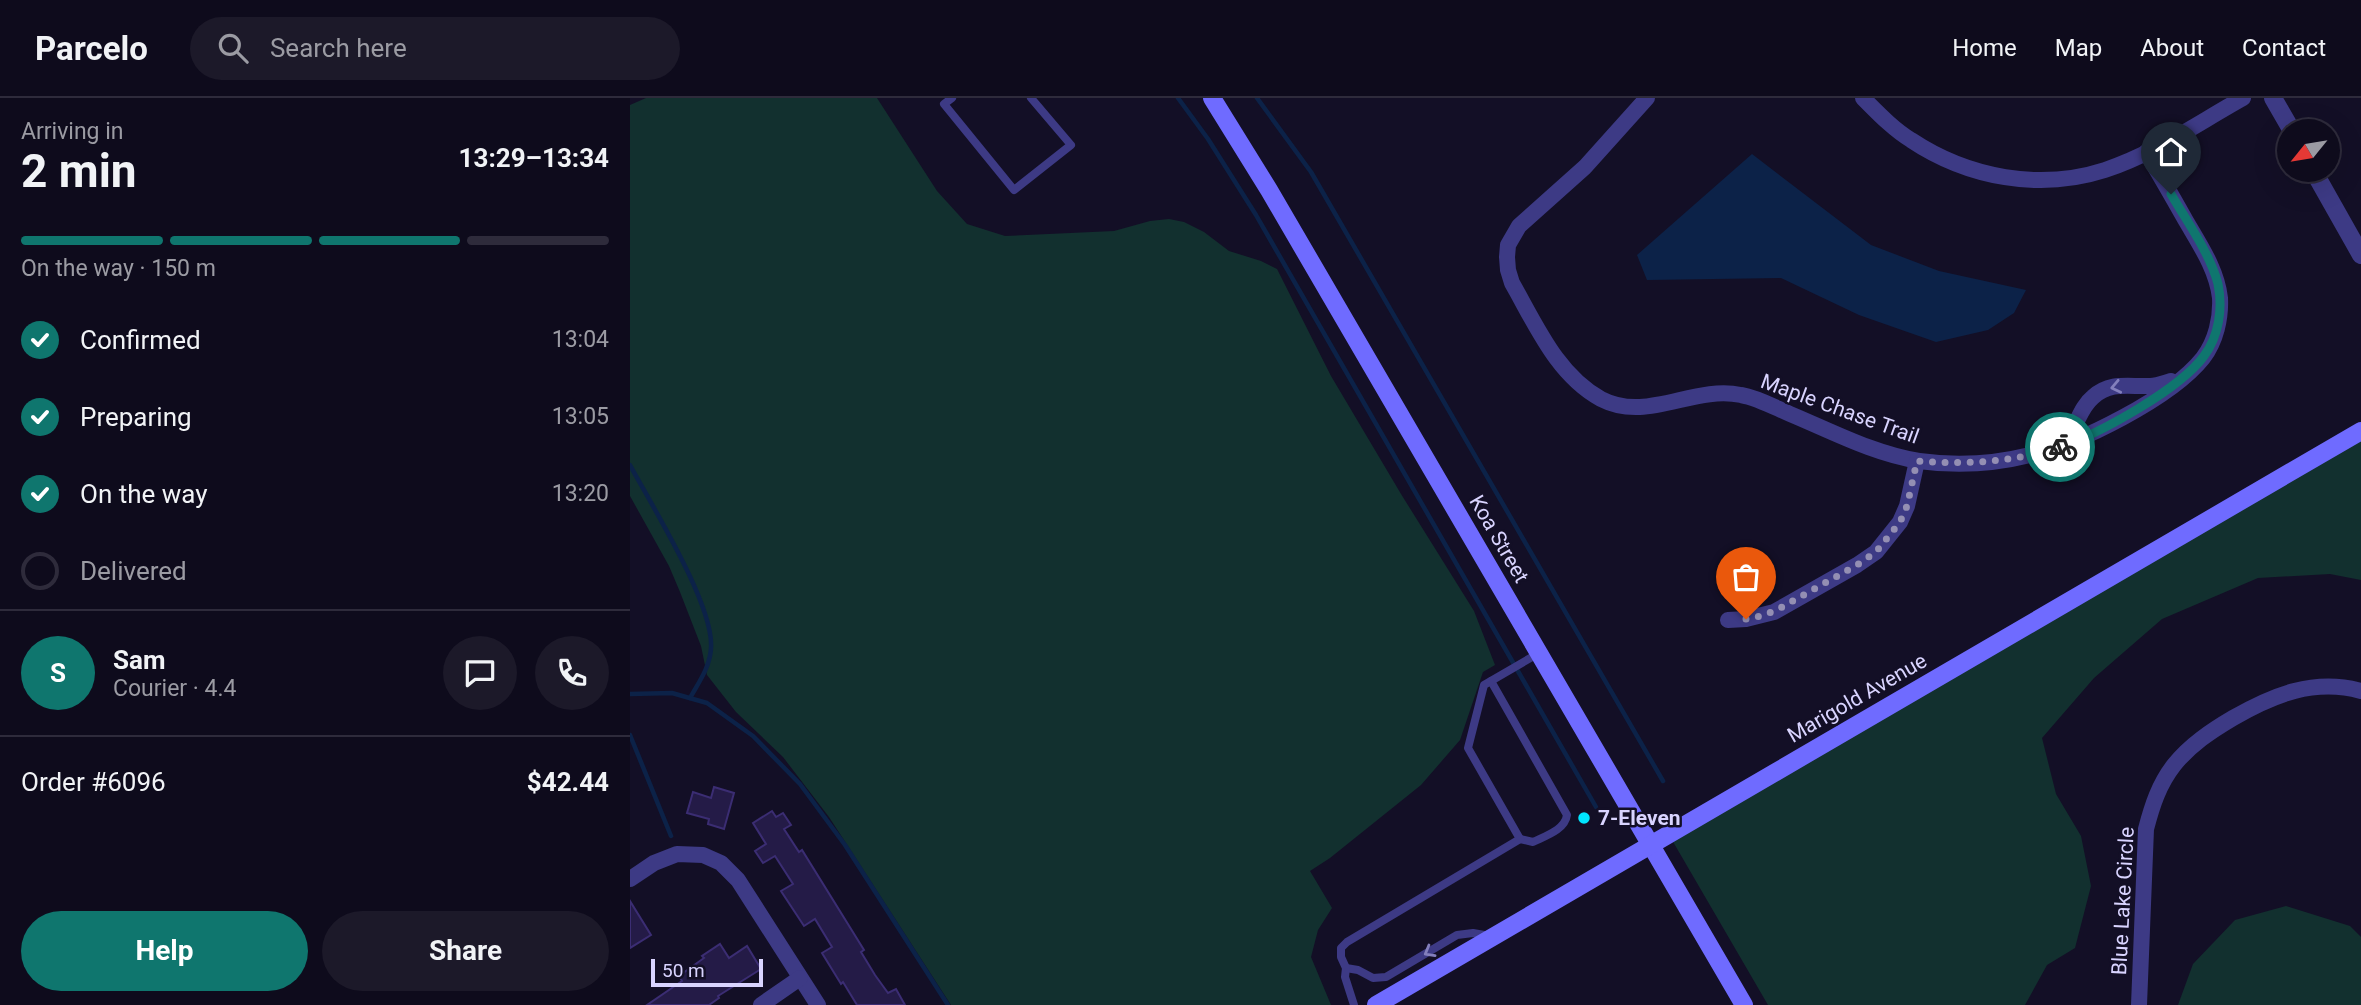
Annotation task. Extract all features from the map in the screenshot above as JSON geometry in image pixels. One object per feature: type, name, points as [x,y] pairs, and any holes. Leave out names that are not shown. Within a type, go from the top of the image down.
[{"type":"main road","name":"Koa Street","points":[[1212,98],[1269,190],[1744,1005]]},
{"type":"main road","name":"Marigold Avenue","points":[[1376,1005],[2361,431]]},
{"type":"street","name":"Maple Chase Trail","points":[[1647,98],[1585,167],[1519,226],[1508,245],[1507,271],[1512,284],[1568,374],[1619,415],[1711,393],[1742,395],[1853,441],[1917,461],[1990,462],[2051,450],[2099,429],[2158,395],[2204,357],[2212,343],[2220,316],[2218,285],[2207,257],[2147,152]]},
{"type":"street","points":[[1863,98],[1895,129],[1926,150],[1959,165],[1996,176],[2032,180],[2068,178],[2106,169],[2147,152],[2243,98]]},
{"type":"street","points":[[2273,98],[2284,119]]},
{"type":"street","points":[[2320,182],[2361,256]]},
{"type":"street","points":[[2051,450],[2068,438],[2084,407],[2101,391],[2118,385],[2157,386],[2182,377]]},
{"type":"street","points":[[1728,620],[1774,612],[1876,552],[1900,522],[1907,506],[1917,461]]},
{"type":"street","name":"Blue Lake Circle","points":[[2139,1005],[2146,829],[2156,796],[2172,766],[2210,732],[2271,698],[2316,686],[2361,691]]},
{"type":"street","points":[[630,879],[654,863],[677,854],[703,855],[721,863],[738,880],[818,1005]]},
{"type":"street","points":[[761,1005],[800,978]]},
{"type":"lane","points":[[952,98],[944,104],[1014,190],[1071,145],[1031,98]]},
{"type":"lane","points":[[1520,839],[1468,748],[1484,685],[1539,653]]},
{"type":"lane","points":[[1354,1005],[1341,957],[1341,948],[1347,942],[1520,839],[1533,842],[1562,827],[1567,820],[1567,815],[1491,681]]},
{"type":"lane","points":[[1346,968],[1358,970],[1373,978],[1387,977],[1457,936],[1473,933],[1492,936]]},
{"type":"green space","points":[[646,98],[877,98],[937,191],[967,224],[1005,236],[1114,231],[1169,219],[1184,222],[1204,232],[1229,251],[1277,269],[1331,376],[1474,611],[1495,665],[1483,672],[1460,740],[1421,785],[1310,871],[1332,908],[1318,930],[1311,957],[1331,1005],[951,1005],[829,817],[783,757],[736,712],[707,675],[701,646],[669,566],[630,496],[630,105]]},
{"type":"green space","points":[[2361,440],[2361,580],[2330,574],[2258,578],[2162,619],[2094,678],[2042,738],[2056,794],[2081,836],[2091,886],[2075,948],[2047,965],[2025,1005],[1768,1005],[1672,840]]},
{"type":"green space","points":[[2286,906],[2350,926],[2361,937],[2361,1005],[2178,1005],[2193,964],[2235,920]]},
{"type":"water","points":[[1752,154],[1871,245],[1939,271],[2026,290],[2014,313],[1988,330],[1936,342],[1859,315],[1781,278],[1647,280],[1637,255]]},
{"type":"building","points":[[714,787],[734,793],[724,829],[708,824],[709,819],[687,813],[693,792],[711,798]]},
{"type":"building","points":[[772,811],[776,817],[783,813],[791,825],[784,829],[799,852],[802,850],[864,950],[861,952],[875,975],[888,993],[896,989],[905,1005],[857,1005],[843,982],[841,984],[822,953],[832,947],[815,919],[804,926],[781,891],[793,884],[775,856],[763,863],[755,851],[766,844],[753,823]]},
{"type":"building","points":[[630,901],[651,935],[630,948]]},
{"type":"building","points":[[720,944],[729,958],[747,946],[761,969],[718,996],[719,998],[709,1005],[647,1005],[682,981],[679,976]]},
{"type":"waterway","points":[[1178,98],[1208,139],[1256,215],[1596,807]]},
{"type":"waterway","points":[[1257,98],[1311,172],[1663,781]]},
{"type":"waterway","points":[[630,465],[680,556],[703,607],[709,629],[709,662],[690,698]]},
{"type":"waterway","points":[[630,694],[672,693],[707,703],[753,736],[800,784],[845,845],[948,1005]]},
{"type":"waterway","points":[[630,735],[671,836]]},
{"type":"way so far","points":[[1746,619],[1774,612],[1876,552],[1900,522],[1907,506],[1917,461],[1990,462],[2060,447]]},
{"type":"place","name":"7-Eleven","points":[[1584,818]]},
{"type":"route","points":[[2060,447],[2099,429],[2170,387],[2204,357],[2212,343],[2220,316],[2218,285],[2207,257],[2171,194]]}]
